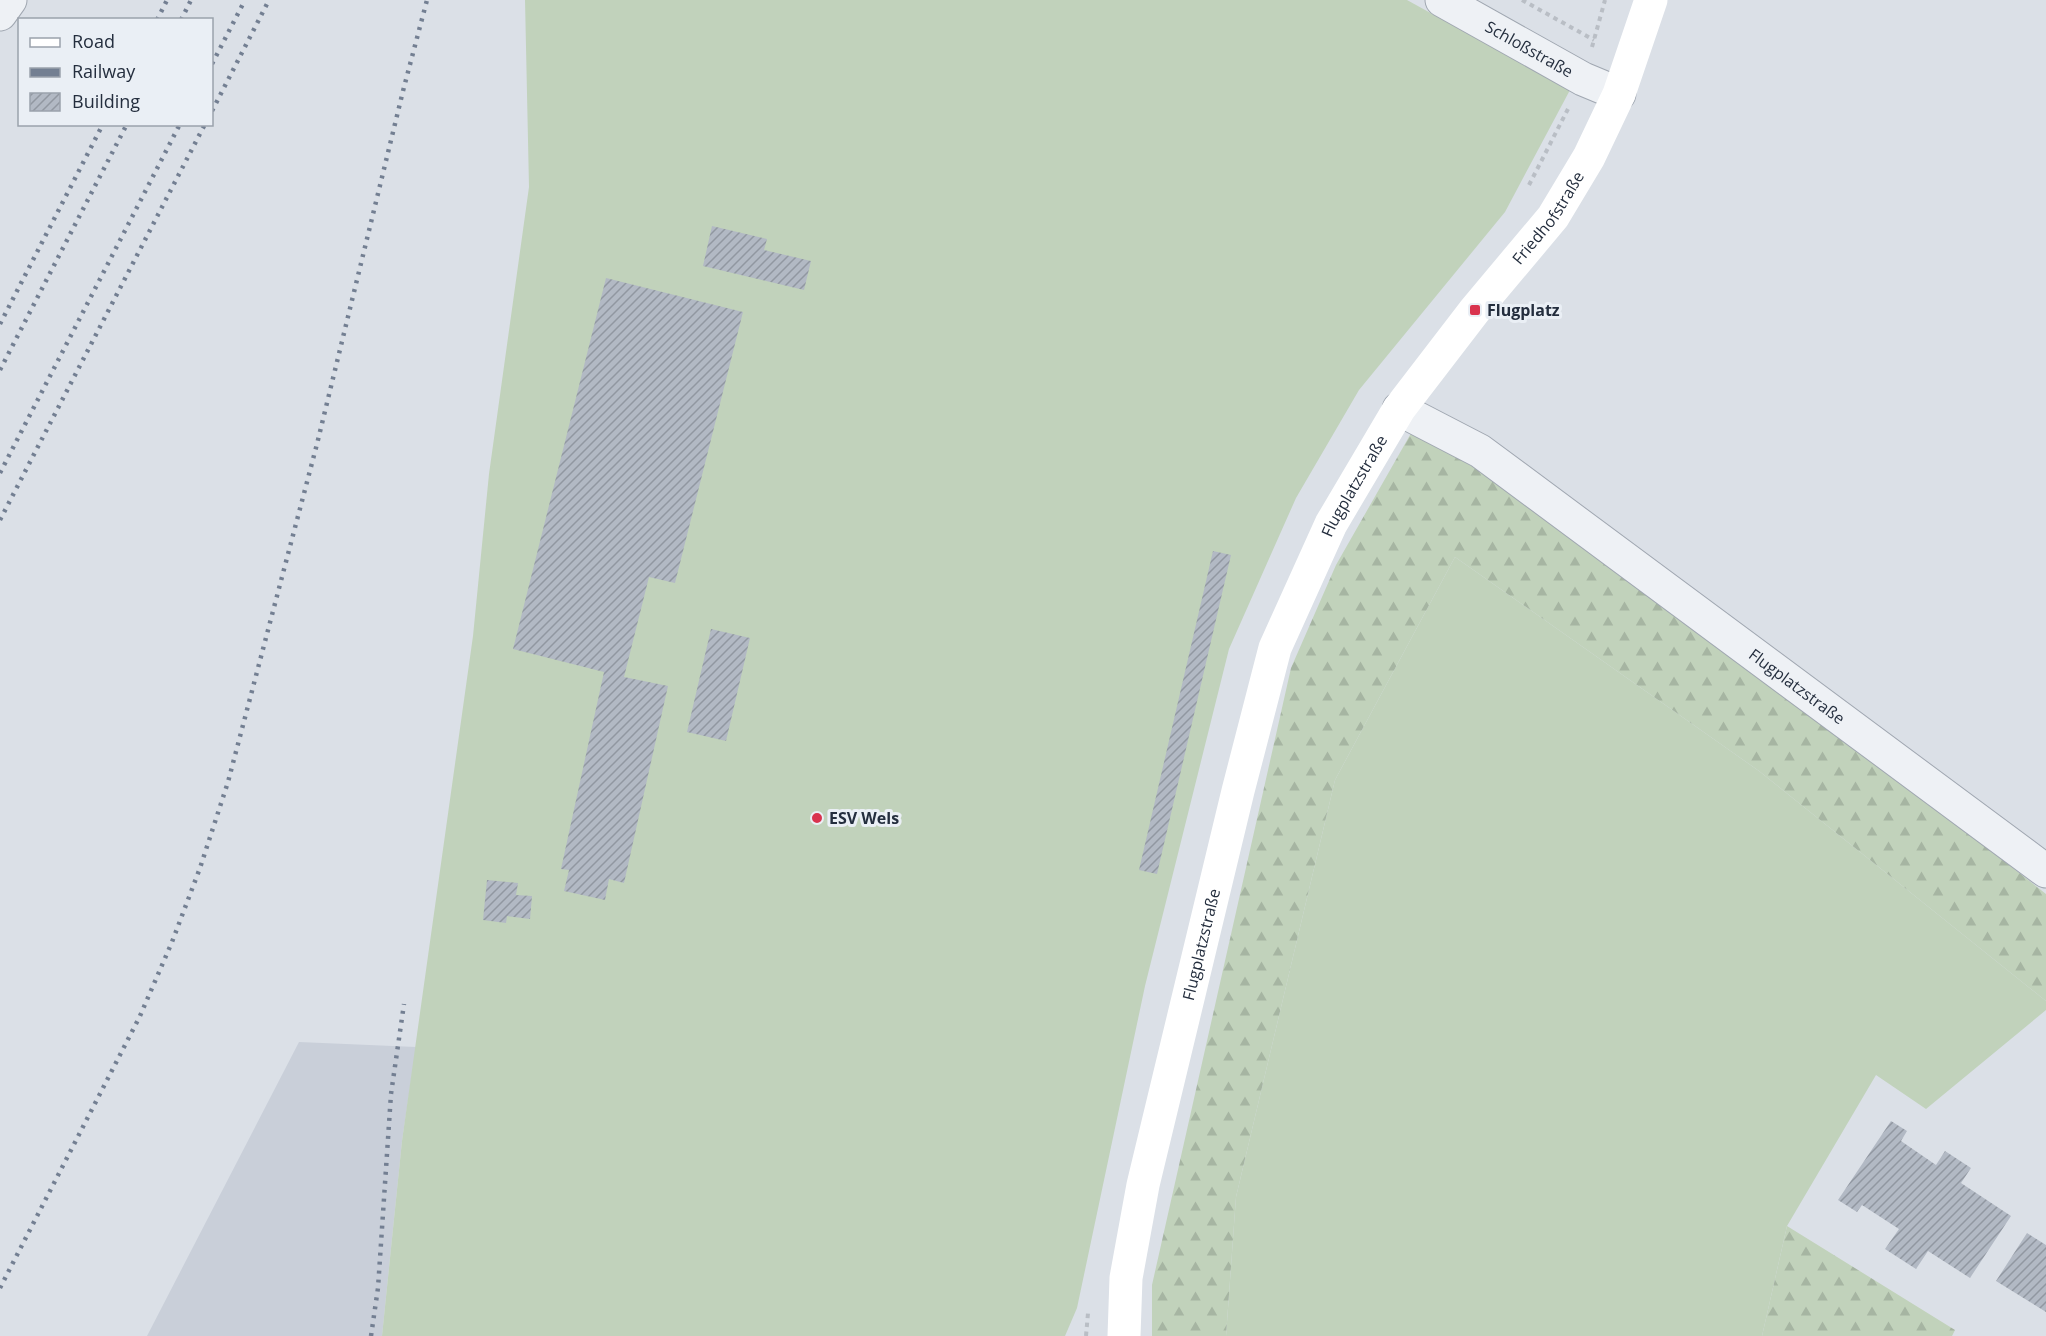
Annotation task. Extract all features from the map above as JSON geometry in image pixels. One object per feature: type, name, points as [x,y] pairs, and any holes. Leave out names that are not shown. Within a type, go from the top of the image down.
[{"type":"street","points":[[0,14],[10,0]]},
{"type":"street","name":"Schloßstraße","points":[[1442,0],[1583,80],[1618,94]]},
{"type":"street","name":"Friedhofstraße","points":[[1399,409],[1475,310],[1553,217],[1589,157],[1618,94],[1651,0]]},
{"type":"street","name":"Flugplatzstraße","points":[[1124,1336],[1126,1278],[1143,1185],[1235,802],[1275,648],[1331,524],[1399,409],[1480,451],[2046,871]]},
{"type":"path","points":[[1522,0],[1594,40]]},
{"type":"shaded area","points":[[299,1042],[416,1047],[402,1141],[382,1336],[147,1336]]},
{"type":"green space","name":"ESV Wels","points":[[525,0],[1407,0],[1570,90],[1505,212],[1359,390],[1296,498],[1229,649],[1145,986],[1077,1308],[1065,1336],[382,1336],[402,1141],[473,636],[489,474],[529,187]]},
{"type":"green space","points":[[1414,428],[1496,482],[1774,681],[2046,894],[2046,1001],[1759,771],[1455,557],[1335,780],[1236,1197],[1226,1336],[1152,1336],[1152,1285],[1291,668],[1336,565]]},
{"type":"green space","points":[[1455,557],[1759,771],[2046,1001],[2046,1010],[1926,1109],[1876,1075],[1787,1226],[1762,1336],[1226,1336],[1236,1197],[1335,780]]},
{"type":"green space","points":[[1787,1226],[1955,1330],[1952,1336],[1762,1336]]},
{"type":"building","points":[[712,226],[767,239],[764,250],[811,261],[804,290],[703,266]]},
{"type":"building","points":[[606,278],[743,312],[675,583],[649,577],[624,677],[668,686],[624,883],[609,879],[605,900],[564,891],[569,870],[561,869],[604,672],[513,649]]},
{"type":"building","points":[[1213,551],[1231,555],[1157,874],[1139,870]]},
{"type":"building","points":[[711,629],[750,638],[726,741],[687,732]]},
{"type":"building","points":[[487,880],[518,883],[516,895],[532,896],[530,919],[507,916],[506,923],[483,920]]},
{"type":"building","points":[[1891,1121],[1907,1131],[1901,1141],[1936,1165],[1945,1151],[1971,1168],[1961,1183],[2011,1216],[1970,1278],[1928,1251],[1916,1269],[1885,1249],[1899,1229],[1862,1205],[1857,1212],[1838,1200]]},
{"type":"building","points":[[2027,1233],[2046,1245],[2046,1312],[1996,1281]]},
{"type":"railway","points":[[158,18],[167,0]]},
{"type":"railway","points":[[182,18],[191,0]]},
{"type":"railway","points":[[213,62],[245,0]]},
{"type":"railway","points":[[213,109],[269,0]]},
{"type":"railway","points":[[0,1288],[140,1016],[172,942],[200,868],[228,782],[317,444],[427,0]]},
{"type":"railway","points":[[0,324],[102,126]]},
{"type":"railway","points":[[0,370],[126,126]]},
{"type":"railway","points":[[0,473],[179,126]]},
{"type":"railway","points":[[0,520],[204,126]]},
{"type":"railway","points":[[371,1336],[378,1288],[391,1094],[404,1004]]},
{"type":"place","name":"Flugplatz","points":[[1475,310]]},
{"type":"place","name":"ESV Wels","points":[[817,818]]}]
